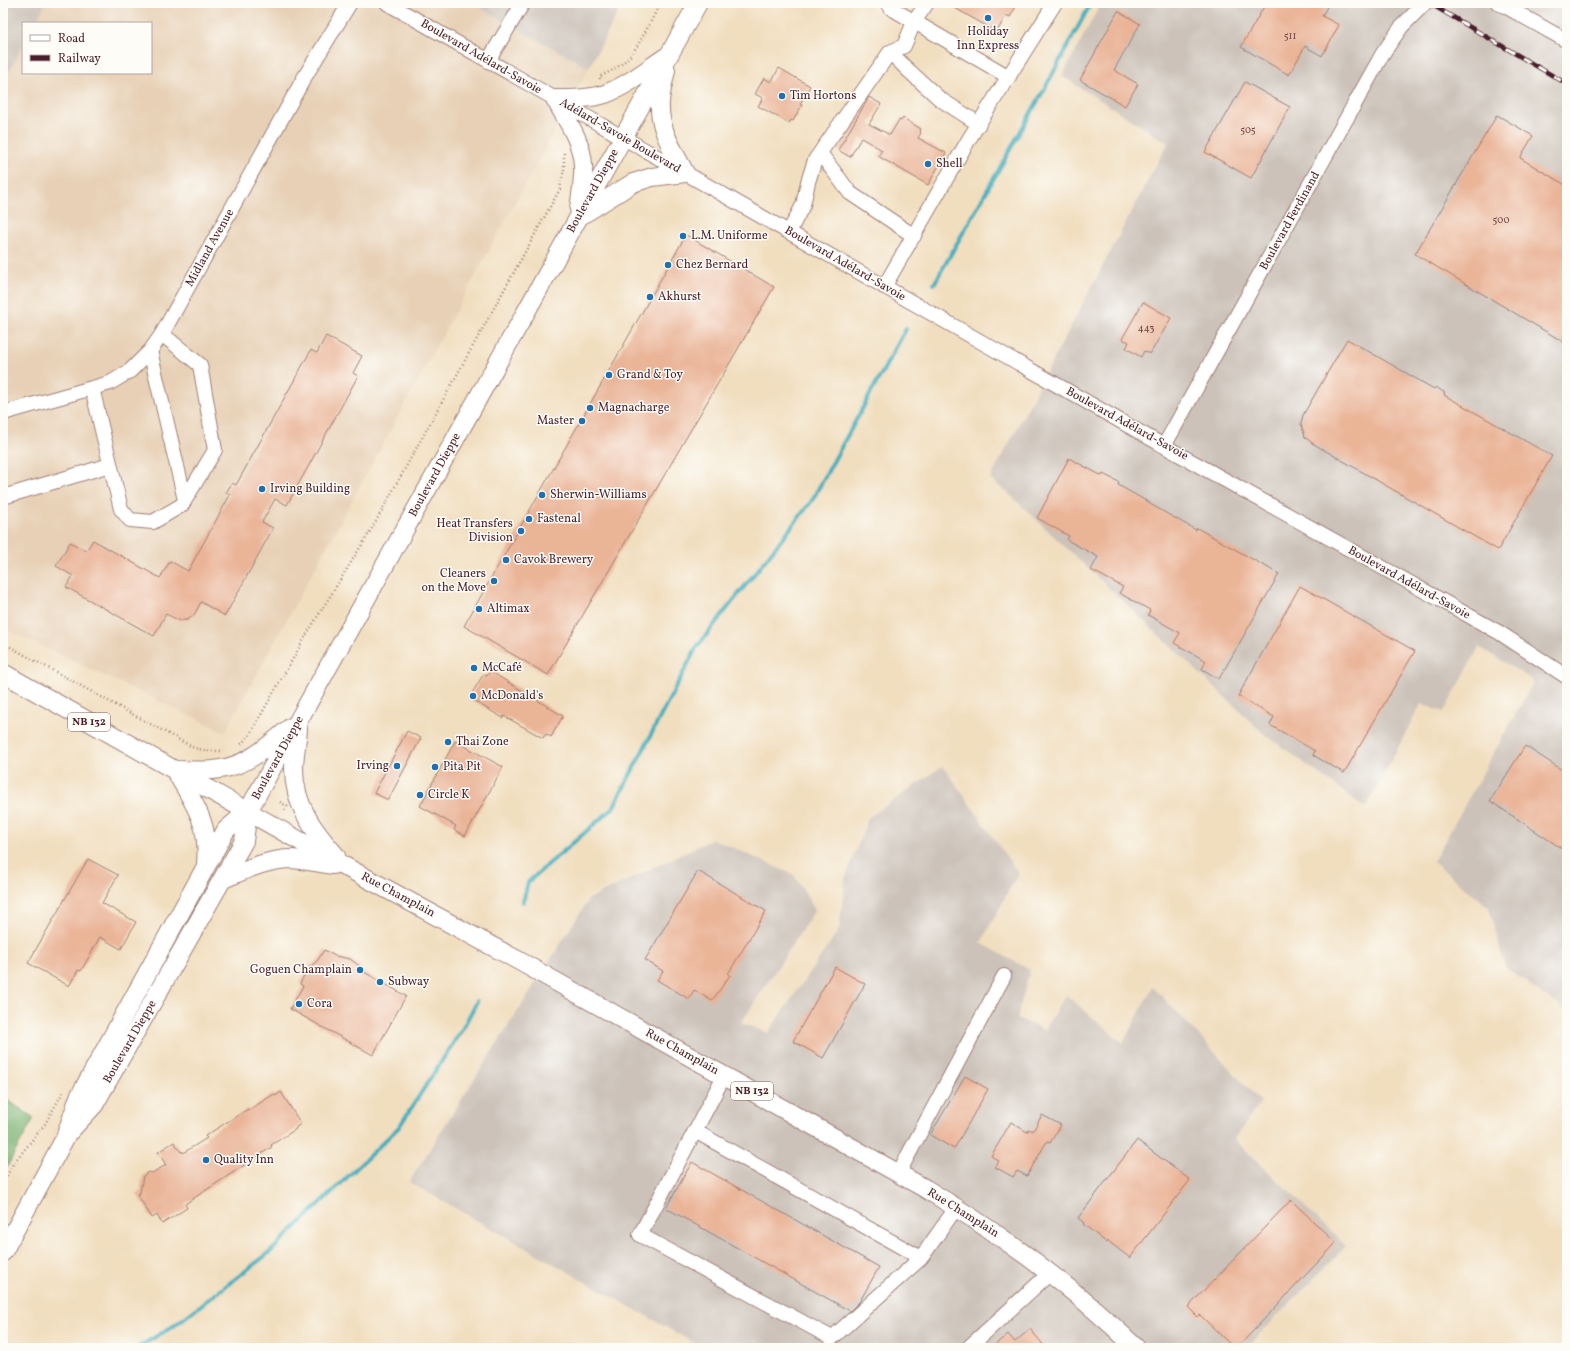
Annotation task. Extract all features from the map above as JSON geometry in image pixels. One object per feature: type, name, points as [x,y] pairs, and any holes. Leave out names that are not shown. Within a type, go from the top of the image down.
[{"type":"main road","points":[[578,217],[633,183],[663,174],[685,173],[664,132],[660,100],[670,54],[698,3]]},
{"type":"main road","points":[[578,217],[584,174],[583,160],[579,144],[555,99],[577,99],[604,94],[632,80],[670,54]]},
{"type":"main road","name":"Boulevard Dieppe","points":[[64,1138],[94,1105],[244,842],[248,812],[670,54]]},
{"type":"main road","name":"NB 132","points":[[3,674],[248,812]]},
{"type":"main road","points":[[206,867],[208,847],[203,825],[197,810],[174,770],[212,770],[235,766],[262,751],[299,720]]},
{"type":"main road","points":[[299,720],[294,768],[298,802],[313,829],[346,867]]},
{"type":"main road","name":"Boulevard Dieppe","points":[[3,1252],[64,1138],[79,1097],[226,830],[248,812]]},
{"type":"main road","name":"Rue Champlain","points":[[248,812],[521,962],[956,1208],[1003,1239],[1050,1273],[1093,1308],[1136,1348]]},
{"type":"main road","points":[[223,879],[256,866],[280,860],[304,860],[346,867]]},
{"type":"street","name":"Midland Avenue","points":[[3,414],[110,383],[130,371],[150,351],[162,334],[301,84],[350,3]]},
{"type":"street","name":"Boulevard Adélard-Savoie","points":[[387,3],[555,99]]},
{"type":"street","points":[[488,61],[523,3]]},
{"type":"street","points":[[888,3],[891,8],[1009,77]]},
{"type":"street","points":[[789,232],[803,205],[815,160],[890,52],[904,46],[914,22],[927,3]]},
{"type":"street","points":[[884,287],[979,124],[1055,3]]},
{"type":"street","name":"Boulevard Ferdinand","points":[[1164,446],[1383,53],[1402,26],[1425,3]]},
{"type":"street","points":[[1498,3],[1567,41]]},
{"type":"street","points":[[890,52],[940,99],[979,124]]},
{"type":"street","name":"Adélard-Savoie Boulevard","points":[[555,99],[685,173]]},
{"type":"street","points":[[820,153],[850,193],[914,236]]},
{"type":"street","name":"Boulevard Adélard-Savoie","points":[[685,173],[1164,446],[1500,633],[1567,677]]},
{"type":"street","points":[[92,388],[120,509],[130,520],[153,522],[182,505],[215,450],[200,365],[162,334]]},
{"type":"street","points":[[150,351],[185,500]]},
{"type":"street","points":[[3,497],[110,465]]},
{"type":"street","points":[[898,1174],[1004,976]]},
{"type":"street","points":[[724,1076],[640,1235],[832,1338],[921,1258],[956,1208]]},
{"type":"street","points":[[695,1131],[921,1258]]},
{"type":"street","points":[[968,1348],[1050,1273]]},
{"type":"path","points":[[600,80],[599,76],[616,68],[627,59],[661,3]]},
{"type":"path","points":[[235,748],[249,736],[308,632],[371,530],[560,189],[564,169],[564,148]]},
{"type":"path","points":[[3,643],[194,748],[208,751],[229,750]]},
{"type":"path","points":[[3,1183],[13,1164],[45,1124],[64,1090]]},
{"type":"shaded area","points":[[3,3],[46,3],[36,22],[22,22],[22,48],[3,82]]},
{"type":"shaded area","points":[[46,3],[471,3],[589,68],[225,732],[3,628],[3,82],[22,48],[22,74],[152,74],[152,22],[36,22]]},
{"type":"shaded area","points":[[471,3],[623,3],[589,68]]},
{"type":"shaded area","points":[[1101,3],[1567,3],[1567,1011],[1505,967],[1489,907],[1433,862],[1534,681],[1479,647],[1444,712],[1421,704],[1366,808],[1263,733],[1008,493],[990,479],[1168,143],[1062,76]]},
{"type":"shaded area","points":[[943,766],[1018,873],[981,943],[1030,970],[1017,1018],[1044,1030],[1066,995],[1123,1043],[1153,987],[1261,1102],[1234,1139],[1346,1246],[1246,1348],[703,1348],[409,1182],[589,899],[713,839],[794,875],[815,910],[741,1023],[768,1033],[839,930],[845,880],[868,818]]},
{"type":"green space","points":[[3,1097],[34,1118],[3,1174]]},
{"type":"building","name":"Holiday Inn Express","points":[[946,3],[1018,3],[1010,17],[1006,15],[997,32]]},
{"type":"building","points":[[1266,3],[1329,3],[1322,16],[1339,25],[1322,56],[1305,46],[1289,75],[1241,47]]},
{"type":"building","points":[[1118,11],[1140,24],[1114,70],[1138,84],[1125,106],[1080,80]]},
{"type":"building","name":"Tim Hortons","points":[[779,68],[810,86],[793,121],[791,120],[789,123],[758,106],[763,98],[755,94],[764,78],[771,82]]},
{"type":"building","points":[[1245,82],[1290,107],[1251,178],[1205,152]]},
{"type":"building","name":"Shell","points":[[869,97],[881,104],[869,124],[890,135],[899,120],[901,121],[903,118],[921,129],[921,133],[918,138],[946,153],[928,185],[878,156],[882,150],[861,138],[850,157],[838,150]]},
{"type":"building","points":[[1497,115],[1533,136],[1520,158],[1567,186],[1567,344],[1415,254]]},
{"type":"building","points":[[686,235],[774,287],[548,675],[464,626]]},
{"type":"building","points":[[1143,302],[1171,318],[1150,354],[1144,351],[1141,357],[1126,348],[1129,342],[1122,339]]},
{"type":"building","name":"Irving Building","points":[[326,336],[362,356],[353,373],[358,376],[287,505],[275,499],[262,522],[273,528],[225,616],[201,602],[194,615],[187,620],[178,620],[166,614],[154,636],[66,587],[73,576],[56,566],[70,542],[86,551],[93,540],[160,578],[170,561],[188,571],[230,495],[226,493],[232,483],[236,485],[311,350],[317,353]]},
{"type":"building","points":[[1347,339],[1434,389],[1436,387],[1445,393],[1444,395],[1552,456],[1498,550],[1312,443],[1305,437],[1301,424],[1303,415]]},
{"type":"building","points":[[1069,458],[1102,476],[1103,474],[1119,482],[1118,485],[1150,504],[1196,530],[1197,528],[1279,574],[1219,679],[1202,669],[1206,661],[1174,643],[1180,633],[1148,615],[1150,610],[1119,593],[1123,587],[1091,570],[1098,557],[1067,540],[1069,536],[1037,518]]},
{"type":"building","points":[[1300,586],[1415,651],[1344,773],[1313,755],[1315,751],[1270,725],[1274,717],[1238,696]]},
{"type":"building","points":[[490,671],[563,716],[551,737],[546,734],[543,738],[504,716],[503,718],[469,698],[483,675],[487,676]]},
{"type":"building","name":"Irving","points":[[407,731],[421,738],[388,800],[374,793]]},
{"type":"building","points":[[455,741],[503,767],[465,836],[454,830],[456,826],[420,806]]},
{"type":"building","points":[[1525,746],[1567,773],[1567,852],[1490,801]]},
{"type":"building","points":[[88,859],[118,875],[102,903],[136,922],[121,949],[100,937],[81,971],[78,970],[69,986],[28,963]]},
{"type":"building","points":[[698,871],[766,911],[728,974],[730,975],[712,1001],[694,990],[689,999],[657,980],[663,971],[645,960]]},
{"type":"building","points":[[324,950],[335,956],[350,959],[361,967],[359,969],[406,996],[373,1055],[290,1009],[303,986],[300,984],[307,969],[318,960]]},
{"type":"building","points":[[835,967],[865,984],[823,1058],[793,1041]]},
{"type":"building","points":[[965,1076],[988,1089],[954,1149],[930,1135]]},
{"type":"building","name":"Quality Inn","points":[[281,1092],[301,1124],[296,1127],[296,1129],[271,1145],[272,1147],[185,1204],[187,1208],[162,1224],[157,1215],[152,1218],[137,1194],[140,1193],[143,1176],[148,1172],[152,1173],[166,1165],[158,1152],[174,1142],[183,1153],[207,1138],[205,1136],[248,1109],[249,1110],[274,1094],[275,1096]]},
{"type":"building","points":[[1042,1115],[1061,1125],[1050,1143],[1047,1141],[1027,1176],[1017,1171],[1013,1177],[995,1167],[999,1161],[991,1156],[1011,1122],[1027,1132],[1029,1129],[1033,1131]]},
{"type":"building","points":[[1137,1140],[1190,1180],[1130,1258],[1108,1241],[1107,1243],[1083,1224],[1084,1223],[1078,1218]]},
{"type":"building","points":[[692,1162],[879,1267],[860,1301],[850,1311],[666,1208]]},
{"type":"building","points":[[1291,1200],[1336,1243],[1237,1348],[1234,1348],[1200,1315],[1198,1317],[1188,1307]]},
{"type":"building","points":[[1030,1329],[1046,1348],[991,1348],[1008,1334],[1015,1342]]},
{"type":"waterway","points":[[934,284],[1045,88],[1091,3]]},
{"type":"waterway","points":[[523,902],[528,882],[613,808],[696,648],[811,502],[906,329]]},
{"type":"waterway","points":[[137,1348],[175,1325],[269,1253],[399,1127],[463,1028],[477,1001]]},
{"type":"railway","points":[[1429,3],[1567,84]]},
{"type":"place","name":"Holiday Inn Express","points":[[988,18]]},
{"type":"place","name":"Tim Hortons","points":[[782,96]]},
{"type":"place","name":"Shell","points":[[928,164]]},
{"type":"place","name":"L.M. Uniforme","points":[[683,236]]},
{"type":"place","name":"Chez Bernard","points":[[668,265]]},
{"type":"place","name":"Akhurst","points":[[650,297]]},
{"type":"place","name":"Grand & Toy","points":[[609,375]]},
{"type":"place","name":"Magnacharge","points":[[590,408]]},
{"type":"place","name":"Master","points":[[582,421]]},
{"type":"place","name":"Irving Building","points":[[262,489]]},
{"type":"place","name":"Sherwin-Williams","points":[[542,495]]},
{"type":"place","name":"Fastenal","points":[[529,519]]},
{"type":"place","name":"Heat Transfers Division","points":[[521,531]]},
{"type":"place","name":"Cavok Brewery","points":[[506,560]]},
{"type":"place","name":"Cleaners on the Move","points":[[494,581]]},
{"type":"place","name":"Altimax","points":[[479,609]]},
{"type":"place","name":"McCafé","points":[[474,668]]},
{"type":"place","name":"McDonald's","points":[[473,696]]},
{"type":"place","name":"Thai Zone","points":[[448,742]]},
{"type":"place","name":"Irving","points":[[397,766]]},
{"type":"place","name":"Pita Pit","points":[[435,767]]},
{"type":"place","name":"Circle K","points":[[420,795]]},
{"type":"place","name":"Goguen Champlain","points":[[360,970]]},
{"type":"place","name":"Subway","points":[[380,982]]},
{"type":"place","name":"Cora","points":[[299,1004]]},
{"type":"place","name":"Quality Inn","points":[[206,1160]]}]
